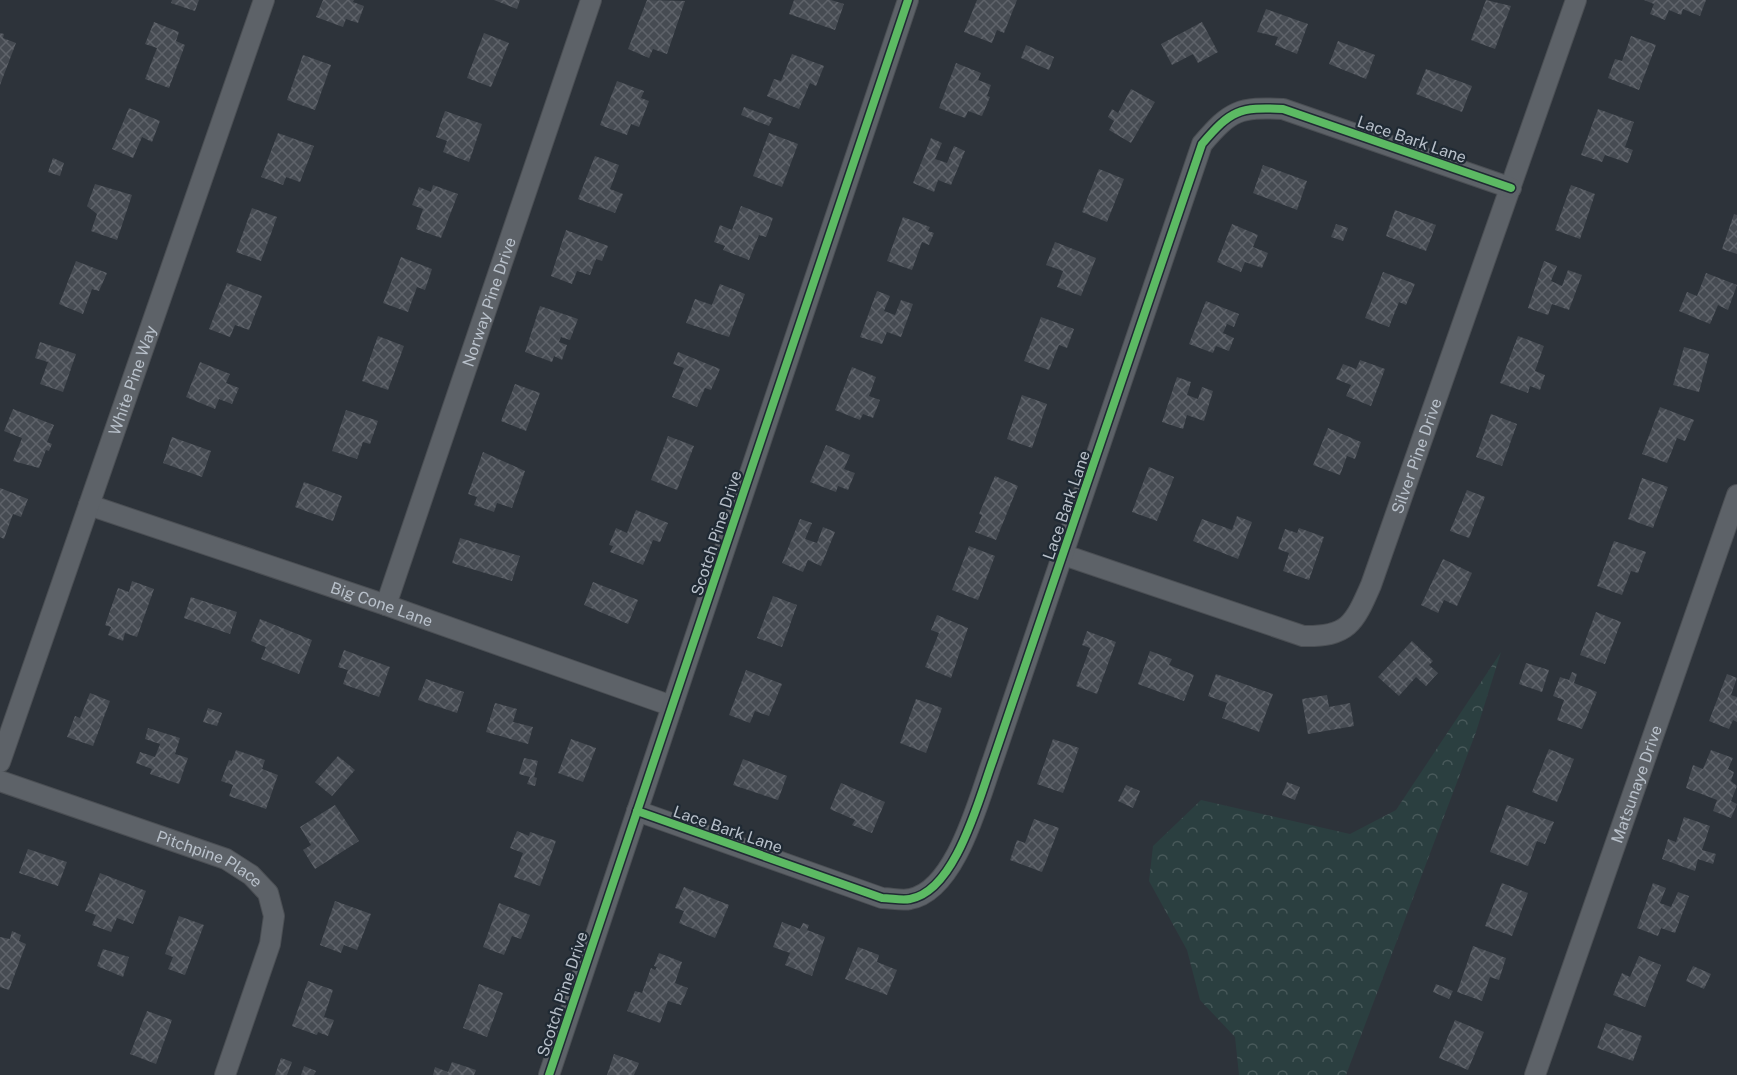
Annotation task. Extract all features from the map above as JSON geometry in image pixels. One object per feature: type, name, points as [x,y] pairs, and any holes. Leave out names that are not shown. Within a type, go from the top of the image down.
[{"type":"street","name":"White Pine Way","points":[[0,762],[264,0]]},
{"type":"street","name":"Norway Pine Drive","points":[[386,605],[591,0]]},
{"type":"street","name":"Scotch Pine Drive","points":[[549,1075],[908,0]]},
{"type":"street","name":"Silver Pine Drive","points":[[1064,555],[1303,636],[1329,636],[1350,624],[1371,585],[1576,0]]},
{"type":"street","name":"Lace Bark Lane","points":[[637,811],[882,898],[910,899],[931,890],[958,851],[1064,555],[1202,144],[1218,125],[1246,108],[1283,109],[1511,188]]},
{"type":"street","name":"Matsunaye Drive","points":[[1535,1075],[1737,495]]},
{"type":"street","name":"Big Cone Lane","points":[[89,505],[386,605],[672,706]]},
{"type":"street","name":"Pitchpine Place","points":[[0,781],[226,859],[251,875],[268,893],[274,916],[270,944],[225,1075]]},
{"type":"green space","points":[[1501,652],[1476,732],[1346,1075],[1239,1075],[1235,1037],[1200,1000],[1187,950],[1149,881],[1153,846],[1201,800],[1350,834],[1396,810]]},
{"type":"building","points":[[172,0],[199,0],[195,11],[171,3]]},
{"type":"building","points":[[323,0],[354,0],[353,2],[364,6],[358,23],[346,19],[343,27],[316,17]]},
{"type":"building","points":[[494,0],[520,0],[517,9]]},
{"type":"building","points":[[647,0],[685,1],[667,54],[653,49],[649,58],[628,49]]},
{"type":"building","points":[[794,0],[831,0],[844,4],[835,30],[789,14]]},
{"type":"building","points":[[977,0],[1017,0],[1004,33],[997,30],[992,43],[964,32]]},
{"type":"building","points":[[1486,0],[1511,6],[1495,49],[1471,40]]},
{"type":"building","points":[[1644,0],[1706,0],[1700,16],[1683,9],[1681,15],[1669,10],[1665,20],[1650,14],[1654,4]]},
{"type":"building","points":[[1266,9],[1308,24],[1297,54],[1275,45],[1278,37],[1257,32]]},
{"type":"building","points":[[154,22],[179,32],[176,41],[185,45],[169,88],[145,79],[157,48],[145,44]]},
{"type":"building","points":[[1202,22],[1218,52],[1198,63],[1193,54],[1172,65],[1161,44]]},
{"type":"building","points":[[0,33],[4,34],[3,38],[16,43],[0,85]]},
{"type":"building","points":[[484,33],[509,43],[491,87],[467,78]]},
{"type":"building","points":[[1631,36],[1656,45],[1639,90],[1608,78],[1615,59],[1622,61]]},
{"type":"building","points":[[1338,41],[1375,55],[1366,79],[1329,64]]},
{"type":"building","points":[[1026,45],[1054,57],[1049,70],[1021,58]]},
{"type":"building","points":[[792,54],[824,66],[816,86],[810,83],[799,109],[767,96],[774,79],[781,81]]},
{"type":"building","points":[[303,55],[331,65],[315,110],[287,100]]},
{"type":"building","points":[[956,63],[981,73],[978,80],[991,85],[987,96],[990,97],[982,116],[968,111],[965,118],[939,108]]},
{"type":"building","points":[[1426,69],[1472,86],[1462,112],[1416,94]]},
{"type":"building","points":[[617,81],[644,91],[641,98],[649,101],[639,127],[631,124],[627,135],[600,125]]},
{"type":"building","points":[[1131,89],[1155,102],[1131,143],[1109,130],[1114,121],[1108,117],[1112,109],[1118,113]]},
{"type":"building","points":[[744,107],[773,118],[769,126],[741,115]]},
{"type":"building","points":[[129,108],[160,121],[152,142],[142,137],[133,158],[112,149]]},
{"type":"building","points":[[1598,109],[1634,122],[1625,147],[1633,150],[1628,163],[1605,155],[1602,162],[1581,155]]},
{"type":"building","points":[[445,111],[482,124],[469,162],[443,152],[447,141],[436,137]]},
{"type":"building","points":[[278,133],[314,146],[300,182],[286,177],[283,185],[261,177]]},
{"type":"building","points":[[769,133],[798,144],[782,187],[753,176]]},
{"type":"building","points":[[931,138],[942,143],[935,159],[947,163],[954,146],[965,151],[951,185],[938,180],[934,192],[913,183]]},
{"type":"building","points":[[595,156],[619,165],[610,189],[623,194],[615,213],[578,199]]},
{"type":"building","points":[[53,158],[64,163],[60,176],[48,172]]},
{"type":"building","points":[[1263,165],[1307,181],[1297,210],[1253,193]]},
{"type":"building","points":[[1099,169],[1124,179],[1107,222],[1082,212]]},
{"type":"building","points":[[95,184],[132,195],[117,240],[91,231],[97,214],[87,206]]},
{"type":"building","points":[[433,185],[458,194],[441,238],[416,229],[423,209],[412,205],[419,187],[431,192]]},
{"type":"building","points":[[1571,185],[1595,194],[1580,239],[1555,230]]},
{"type":"building","points":[[741,206],[773,218],[766,237],[759,235],[749,260],[723,250],[725,246],[714,242],[720,225],[732,230]]},
{"type":"building","points":[[252,208],[277,217],[261,261],[236,252]]},
{"type":"building","points":[[1395,210],[1436,225],[1426,251],[1386,236]]},
{"type":"building","points":[[1734,214],[1737,215],[1737,254],[1722,249]]},
{"type":"building","points":[[903,217],[930,227],[928,231],[934,233],[929,245],[922,242],[912,270],[887,261]]},
{"type":"building","points":[[1232,224],[1258,235],[1253,247],[1268,253],[1262,268],[1245,262],[1241,272],[1217,262]]},
{"type":"building","points":[[1336,224],[1348,228],[1343,241],[1331,237]]},
{"type":"building","points":[[566,230],[608,246],[602,261],[596,259],[590,275],[577,271],[572,284],[551,276]]},
{"type":"building","points":[[1055,242],[1096,258],[1081,296],[1057,287],[1063,271],[1046,265]]},
{"type":"building","points":[[401,257],[432,269],[425,290],[417,287],[408,312],[383,303]]},
{"type":"building","points":[[76,261],[107,273],[99,291],[92,289],[83,314],[59,304]]},
{"type":"building","points":[[1544,261],[1557,266],[1551,281],[1562,286],[1568,270],[1582,275],[1569,310],[1552,304],[1548,315],[1528,308]]},
{"type":"building","points":[[1383,272],[1415,284],[1406,305],[1399,302],[1389,327],[1365,318]]},
{"type":"building","points":[[1706,273],[1737,285],[1728,310],[1718,305],[1710,324],[1679,311],[1687,292],[1697,296]]},
{"type":"building","points":[[227,283],[262,296],[249,330],[235,325],[230,337],[209,329]]},
{"type":"building","points":[[720,284],[745,294],[729,337],[686,323],[695,299],[712,305]]},
{"type":"building","points":[[877,291],[890,296],[884,311],[895,315],[901,300],[913,304],[901,337],[887,332],[882,344],[860,337]]},
{"type":"building","points":[[1206,301],[1239,314],[1234,327],[1227,324],[1223,333],[1234,338],[1229,351],[1216,346],[1213,353],[1189,344]]},
{"type":"building","points":[[540,306],[578,319],[570,340],[561,337],[559,342],[567,345],[562,360],[554,356],[552,362],[525,352]]},
{"type":"building","points":[[1041,317],[1074,329],[1067,348],[1059,345],[1049,370],[1024,361]]},
{"type":"building","points":[[378,336],[404,346],[388,390],[362,381]]},
{"type":"building","points":[[1518,336],[1544,346],[1535,371],[1545,375],[1540,390],[1530,386],[1528,393],[1500,383]]},
{"type":"building","points":[[40,342],[76,354],[63,392],[40,384],[48,362],[35,358]]},
{"type":"building","points":[[1684,347],[1709,354],[1699,392],[1673,385]]},
{"type":"building","points":[[678,352],[720,369],[711,390],[705,388],[697,407],[672,397],[684,368],[673,364]]},
{"type":"building","points":[[1360,360],[1385,369],[1371,406],[1346,396],[1351,385],[1336,379],[1343,364],[1356,369]]},
{"type":"building","points":[[200,362],[230,374],[226,383],[239,388],[232,404],[219,399],[215,409],[186,397]]},
{"type":"building","points":[[852,367],[876,377],[869,396],[880,400],[873,418],[863,414],[860,420],[835,410]]},
{"type":"building","points":[[1177,377],[1191,382],[1187,395],[1198,399],[1202,387],[1213,391],[1204,421],[1187,415],[1183,429],[1162,422]]},
{"type":"building","points":[[515,384],[540,393],[526,431],[501,421]]},
{"type":"building","points":[[1022,395],[1047,404],[1032,448],[1007,439]]},
{"type":"building","points":[[1660,407],[1694,420],[1685,441],[1677,438],[1667,463],[1642,454]]},
{"type":"building","points":[[13,409],[54,425],[47,442],[52,444],[49,451],[46,450],[39,468],[13,461],[22,438],[4,431]]},
{"type":"building","points":[[346,410],[378,421],[370,444],[363,442],[357,459],[332,451]]},
{"type":"building","points":[[1491,414],[1517,424],[1502,466],[1476,457]]},
{"type":"building","points":[[1328,428],[1361,442],[1355,459],[1347,456],[1340,475],[1313,465]]},
{"type":"building","points":[[668,436],[694,446],[677,490],[651,480]]},
{"type":"building","points":[[172,437],[211,451],[202,477],[163,463]]},
{"type":"building","points":[[826,445],[850,455],[844,469],[855,473],[848,490],[838,486],[836,492],[810,482]]},
{"type":"building","points":[[483,452],[525,471],[512,508],[497,503],[494,512],[474,505],[477,497],[468,494]]},
{"type":"building","points":[[1149,467],[1174,477],[1157,521],[1132,512]]},
{"type":"building","points":[[995,476],[1018,486],[996,540],[975,532],[982,515],[979,514]]},
{"type":"building","points":[[1642,478],[1668,487],[1653,528],[1628,519]]},
{"type":"building","points":[[304,482],[342,496],[333,521],[295,507]]},
{"type":"building","points":[[0,488],[28,499],[21,517],[13,514],[4,539],[0,537]]},
{"type":"building","points":[[1467,490],[1485,497],[1469,538],[1450,531]]},
{"type":"building","points":[[636,510],[668,523],[660,542],[653,540],[643,565],[610,552],[613,546],[609,545],[616,528],[627,533]]},
{"type":"building","points":[[1237,516],[1252,522],[1238,559],[1193,541],[1202,519],[1232,530]]},
{"type":"building","points":[[800,519],[812,523],[805,539],[817,543],[823,527],[835,532],[821,566],[808,560],[803,572],[782,563]]},
{"type":"building","points":[[1299,528],[1324,537],[1309,580],[1283,571],[1289,553],[1278,549],[1285,529],[1297,533]]},
{"type":"building","points":[[460,538],[520,556],[512,581],[452,563]]},
{"type":"building","points":[[1614,541],[1646,552],[1638,573],[1631,571],[1622,595],[1597,586]]},
{"type":"building","points":[[969,546],[995,556],[978,600],[952,590]]},
{"type":"building","points":[[1443,559],[1472,573],[1457,606],[1444,600],[1438,613],[1421,605]]},
{"type":"building","points":[[132,581],[154,589],[137,637],[125,633],[123,641],[108,635],[111,627],[105,625],[118,588],[129,592]]},
{"type":"building","points":[[593,582],[638,600],[628,624],[584,605]]},
{"type":"building","points":[[773,596],[797,605],[782,647],[757,638]]},
{"type":"building","points":[[191,597],[237,612],[230,634],[184,618]]},
{"type":"building","points":[[1596,612],[1621,622],[1605,664],[1580,655]]},
{"type":"building","points":[[937,615],[968,628],[951,678],[925,667],[939,633],[931,630]]},
{"type":"building","points":[[260,619],[312,640],[299,674],[261,659],[266,647],[251,641]]},
{"type":"building","points":[[1087,631],[1116,642],[1097,694],[1076,686],[1090,648],[1082,645]]},
{"type":"building","points":[[1412,641],[1433,661],[1429,665],[1438,673],[1426,686],[1416,677],[1399,696],[1378,677]]},
{"type":"building","points":[[344,650],[390,667],[379,697],[343,684],[348,670],[338,667]]},
{"type":"building","points":[[1150,651],[1172,659],[1169,665],[1194,675],[1184,701],[1138,684]]},
{"type":"building","points":[[1526,663],[1549,670],[1542,692],[1519,684]]},
{"type":"building","points":[[746,670],[782,684],[769,716],[755,711],[750,723],[729,715]]},
{"type":"building","points":[[1572,672],[1577,674],[1574,683],[1597,692],[1582,729],[1557,720],[1564,700],[1553,696],[1560,677],[1569,680]]},
{"type":"building","points":[[1216,674],[1273,694],[1259,732],[1222,718],[1227,703],[1208,696]]},
{"type":"building","points":[[1727,674],[1737,678],[1731,695],[1737,697],[1737,722],[1733,720],[1729,729],[1709,721]]},
{"type":"building","points":[[426,679],[464,692],[457,713],[418,700]]},
{"type":"building","points":[[90,693],[110,701],[93,746],[67,737],[75,716],[80,718]]},
{"type":"building","points":[[1327,695],[1329,707],[1350,703],[1354,726],[1308,734],[1302,699]]},
{"type":"building","points":[[916,699],[942,708],[926,753],[900,743]]},
{"type":"building","points":[[495,703],[517,709],[513,722],[533,727],[528,744],[486,732]]},
{"type":"building","points":[[208,708],[222,713],[217,726],[203,722]]},
{"type":"building","points":[[148,728],[180,738],[175,754],[188,758],[179,784],[150,774],[152,769],[136,763],[140,752],[155,757],[160,744],[145,739]]},
{"type":"building","points":[[571,739],[596,748],[583,782],[558,773]]},
{"type":"building","points":[[1053,739],[1079,748],[1063,793],[1037,784]]},
{"type":"building","points":[[1549,749],[1574,759],[1557,802],[1532,792]]},
{"type":"building","points":[[236,750],[265,760],[262,769],[278,775],[266,809],[229,796],[233,785],[221,781],[229,760],[232,761]]},
{"type":"building","points":[[1711,750],[1733,758],[1728,769],[1734,772],[1731,781],[1737,786],[1731,801],[1737,804],[1731,818],[1713,811],[1717,800],[1686,788],[1693,765],[1703,769]]},
{"type":"building","points":[[338,756],[355,770],[332,796],[315,782]]},
{"type":"building","points":[[524,758],[538,761],[534,777],[537,778],[535,786],[527,784],[530,777],[519,774]]},
{"type":"building","points":[[743,759],[787,776],[778,800],[733,785]]},
{"type":"building","points":[[1287,782],[1300,787],[1295,800],[1282,795]]},
{"type":"building","points":[[841,783],[885,802],[872,833],[852,825],[855,820],[830,809]]},
{"type":"building","points":[[1126,785],[1140,791],[1133,808],[1118,801]]},
{"type":"building","points":[[335,805],[359,841],[315,869],[303,850],[311,845],[300,827]]},
{"type":"building","points":[[1507,805],[1554,822],[1545,844],[1537,841],[1528,866],[1490,852]]},
{"type":"building","points":[[1684,817],[1710,826],[1702,850],[1716,854],[1713,864],[1698,859],[1695,871],[1662,859],[1668,839],[1676,842]]},
{"type":"building","points":[[1034,819],[1059,828],[1042,872],[1010,860],[1017,840],[1025,843]]},
{"type":"building","points":[[517,831],[529,836],[530,832],[556,841],[540,886],[514,877],[523,853],[510,848]]},
{"type":"building","points":[[28,849],[67,862],[58,886],[19,873]]},
{"type":"building","points":[[100,873],[146,891],[133,924],[117,918],[111,932],[92,925],[96,915],[85,911]]},
{"type":"building","points":[[1502,883],[1528,893],[1512,936],[1485,926]]},
{"type":"building","points":[[1653,883],[1666,888],[1660,903],[1671,907],[1678,892],[1689,896],[1675,933],[1661,928],[1658,936],[1637,928]]},
{"type":"building","points":[[684,887],[729,905],[715,938],[679,923],[684,911],[675,908]]},
{"type":"building","points":[[335,901],[371,914],[357,950],[344,945],[341,953],[320,945]]},
{"type":"building","points":[[499,903],[530,915],[521,939],[512,936],[504,955],[483,947]]},
{"type":"building","points":[[179,916],[204,925],[185,975],[168,969],[173,957],[165,954]]},
{"type":"building","points":[[782,922],[800,929],[803,923],[809,925],[807,930],[825,937],[812,976],[785,965],[790,953],[773,947]]},
{"type":"building","points":[[12,931],[21,935],[19,941],[26,944],[9,990],[0,987],[0,937],[10,939]]},
{"type":"building","points":[[1473,946],[1506,958],[1499,980],[1490,977],[1482,1001],[1457,992]]},
{"type":"building","points":[[858,947],[879,955],[877,962],[897,970],[887,995],[845,979]]},
{"type":"building","points":[[103,949],[129,957],[123,977],[97,966]]},
{"type":"building","points":[[659,953],[682,962],[675,983],[688,988],[681,1005],[668,1001],[660,1023],[627,1011],[635,991],[642,993],[651,968],[655,970],[657,967],[654,966]]},
{"type":"building","points":[[1639,956],[1661,965],[1645,1007],[1613,995],[1622,973],[1630,977]]},
{"type":"building","points":[[1693,966],[1711,974],[1704,989],[1686,981]]},
{"type":"building","points":[[308,981],[333,990],[324,1017],[334,1020],[328,1036],[318,1032],[317,1035],[292,1026]]},
{"type":"building","points":[[479,984],[503,993],[487,1037],[463,1028]]},
{"type":"building","points":[[1436,984],[1453,991],[1449,999],[1433,992]]},
{"type":"building","points":[[147,1011],[172,1020],[156,1064],[130,1054]]},
{"type":"building","points":[[1455,1020],[1484,1032],[1468,1070],[1439,1058]]},
{"type":"building","points":[[1606,1023],[1642,1036],[1633,1061],[1597,1048]]},
{"type":"building","points":[[614,1054],[639,1063],[634,1075],[607,1075]]},
{"type":"building","points":[[281,1058],[292,1062],[287,1075],[275,1075]]},
{"type":"building","points":[[452,1062],[476,1070],[474,1075],[433,1075],[435,1067],[448,1072]]},
{"type":"building","points":[[304,1066],[316,1071],[314,1075],[301,1075]]},
{"type":"cycle path","points":[[549,1075],[908,0]]},
{"type":"cycle path","points":[[637,811],[882,898],[907,900],[926,892],[953,862],[973,819],[1202,144],[1221,124],[1237,113],[1256,109],[1283,109],[1511,188]]}]
